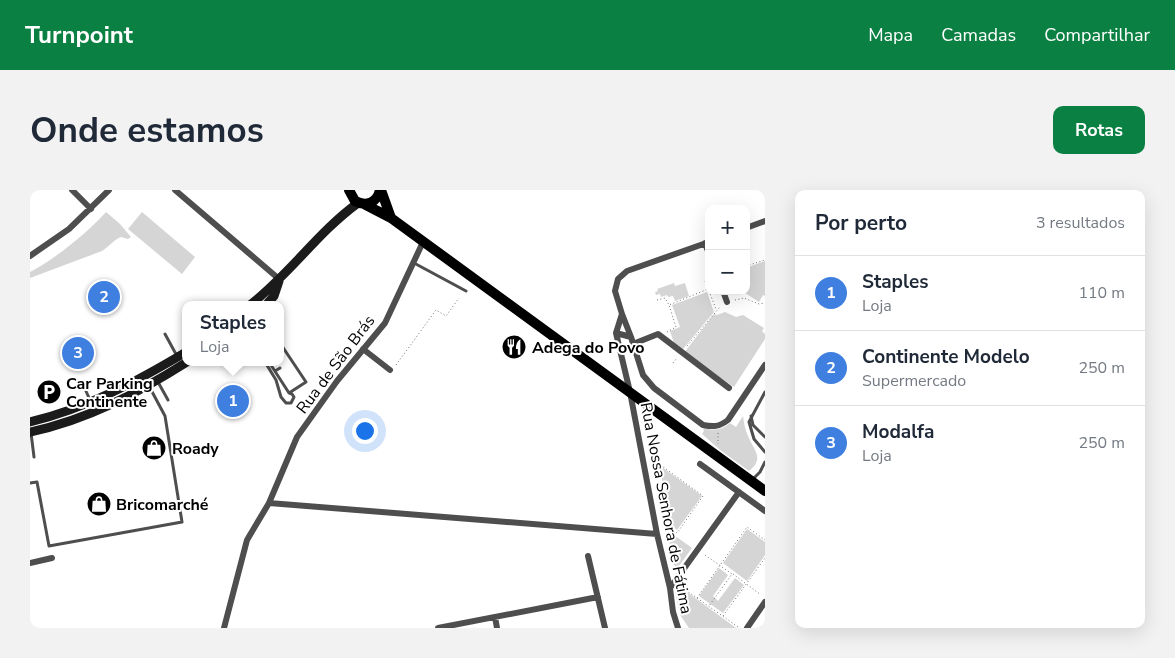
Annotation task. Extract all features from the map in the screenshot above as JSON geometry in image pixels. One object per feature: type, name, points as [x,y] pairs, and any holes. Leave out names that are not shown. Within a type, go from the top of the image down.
[{"type":"main road","points":[[353,196],[374,201],[380,190]]},
{"type":"main road","points":[[380,190],[391,218]]},
{"type":"main road","points":[[254,301],[279,279],[344,213],[353,196]]},
{"type":"main road","points":[[353,196],[391,218],[765,491]]},
{"type":"main road","points":[[270,301],[274,296],[279,279]]},
{"type":"main road","points":[[30,422],[58,415],[91,403],[134,382],[182,354]]},
{"type":"main road","points":[[30,432],[71,421],[95,412],[148,386],[182,365]]},
{"type":"street","points":[[72,190],[91,209]]},
{"type":"street","points":[[30,256],[62,234],[91,209],[109,190]]},
{"type":"street","points":[[175,190],[279,279]]},
{"type":"street","points":[[750,227],[765,221]]},
{"type":"street","name":"Rua de São Brás","points":[[224,628],[247,540],[269,503],[297,437],[337,381],[385,323],[423,242]]},
{"type":"street","points":[[705,243],[627,271],[618,279],[615,291],[643,375],[654,388],[703,425],[717,426],[728,420],[765,365]]},
{"type":"street","points":[[724,295],[727,302]]},
{"type":"street","points":[[622,314],[616,333],[632,340],[658,334],[729,388]]},
{"type":"street","name":"Rua Nossa Senhora de Fátima","points":[[616,333],[630,392],[657,534],[670,588],[673,612],[678,628]]},
{"type":"street","points":[[363,349],[392,368]]},
{"type":"street","points":[[700,464],[765,511]]},
{"type":"street","points":[[670,588],[739,492]]},
{"type":"street","points":[[269,503],[657,534]]},
{"type":"street","points":[[588,556],[605,628]]},
{"type":"street","points":[[30,563],[52,558]]},
{"type":"street","points":[[438,628],[598,597]]},
{"type":"street","points":[[745,628],[765,602]]},
{"type":"street","points":[[495,617],[497,628]]},
{"type":"lane","points":[[413,263],[466,291]]},
{"type":"lane","points":[[165,334],[182,354]]},
{"type":"lane","points":[[284,349],[306,382],[289,393]]},
{"type":"lane","points":[[286,364],[292,360]]},
{"type":"lane","points":[[269,366],[281,397],[286,403],[291,403],[293,400],[292,394],[289,393],[271,366]]},
{"type":"lane","points":[[275,371],[280,368]]},
{"type":"lane","points":[[157,381],[168,400]]},
{"type":"lane","points":[[30,483],[37,482],[49,546],[182,522],[165,416],[148,386]]},
{"type":"lane","points":[[86,389],[91,403]]},
{"type":"lane","points":[[765,392],[751,415],[749,422],[751,433],[765,452]]},
{"type":"lane","points":[[761,400],[765,396]]},
{"type":"lane","points":[[751,415],[752,425],[765,437]]},
{"type":"lane","points":[[30,432],[34,457]]},
{"type":"lane","points":[[751,481],[760,472],[765,462]]},
{"type":"lane","points":[[760,472],[765,470]]},
{"type":"path","points":[[750,265],[765,260]]},
{"type":"path","points":[[668,305],[705,292]]},
{"type":"path","points":[[681,353],[717,310],[711,295]]},
{"type":"path","points":[[392,368],[436,310],[446,316],[459,298]]},
{"type":"path","points":[[657,300],[666,298],[676,327],[668,330],[662,337]]},
{"type":"path","points":[[744,298],[759,304],[765,303]]},
{"type":"path","points":[[717,426],[719,458]]},
{"type":"path","points":[[655,461],[703,496],[677,533],[669,528]]},
{"type":"path","points":[[697,598],[747,527],[765,540]]},
{"type":"path","points":[[706,555],[761,595]]},
{"type":"path","points":[[723,616],[765,558]]},
{"type":"path","points":[[709,606],[732,574]]},
{"type":"path","points":[[679,585],[738,627],[745,628]]},
{"type":"shaded area","points":[[106,212],[131,237],[128,239],[121,237],[102,251],[30,278],[30,272],[70,245]]},
{"type":"shaded area","points":[[142,212],[195,257],[182,274],[128,229]]},
{"type":"shaded area","points":[[765,261],[765,296],[763,295],[759,302],[748,295],[750,295],[750,267]]},
{"type":"shaded area","points":[[674,283],[675,286],[685,283],[689,296],[675,301],[673,296],[661,297],[660,294],[656,295],[657,289]]},
{"type":"shaded area","points":[[705,293],[705,295],[708,295],[714,312],[683,349],[674,343],[670,331],[680,327],[672,305]]},
{"type":"shaded area","points":[[725,312],[736,317],[743,315],[764,328],[762,331],[765,334],[765,339],[734,387],[684,353],[714,314],[717,315]]},
{"type":"shaded area","points":[[743,416],[746,431],[757,454],[756,462],[749,471],[702,434],[704,428],[718,429],[730,423],[736,427]]},
{"type":"shaded area","points":[[659,465],[702,496],[677,530],[671,525]]},
{"type":"shaded area","points":[[747,529],[765,542],[765,555],[747,581],[723,563]]},
{"type":"shaded area","points":[[667,530],[692,548],[679,566],[676,567],[674,565]]},
{"type":"shaded area","points":[[719,568],[728,575],[713,596],[718,601],[735,578],[744,585],[723,613],[699,596]]},
{"type":"shaded area","points":[[679,586],[736,628],[689,628],[680,615],[675,591]]},
{"type":"place","name":"Continente Modelo","points":[[104,297]]},
{"type":"place","name":"Adega do Povo","points":[[514,347]]},
{"type":"place","name":"Modalfa","points":[[78,353]]},
{"type":"place","name":"Car Parking Continente","points":[[49,392]]},
{"type":"place","name":"Staples","points":[[233,401]]},
{"type":"place","name":"Roady","points":[[154,448]]},
{"type":"place","name":"Bricomarché","points":[[99,504]]}]
